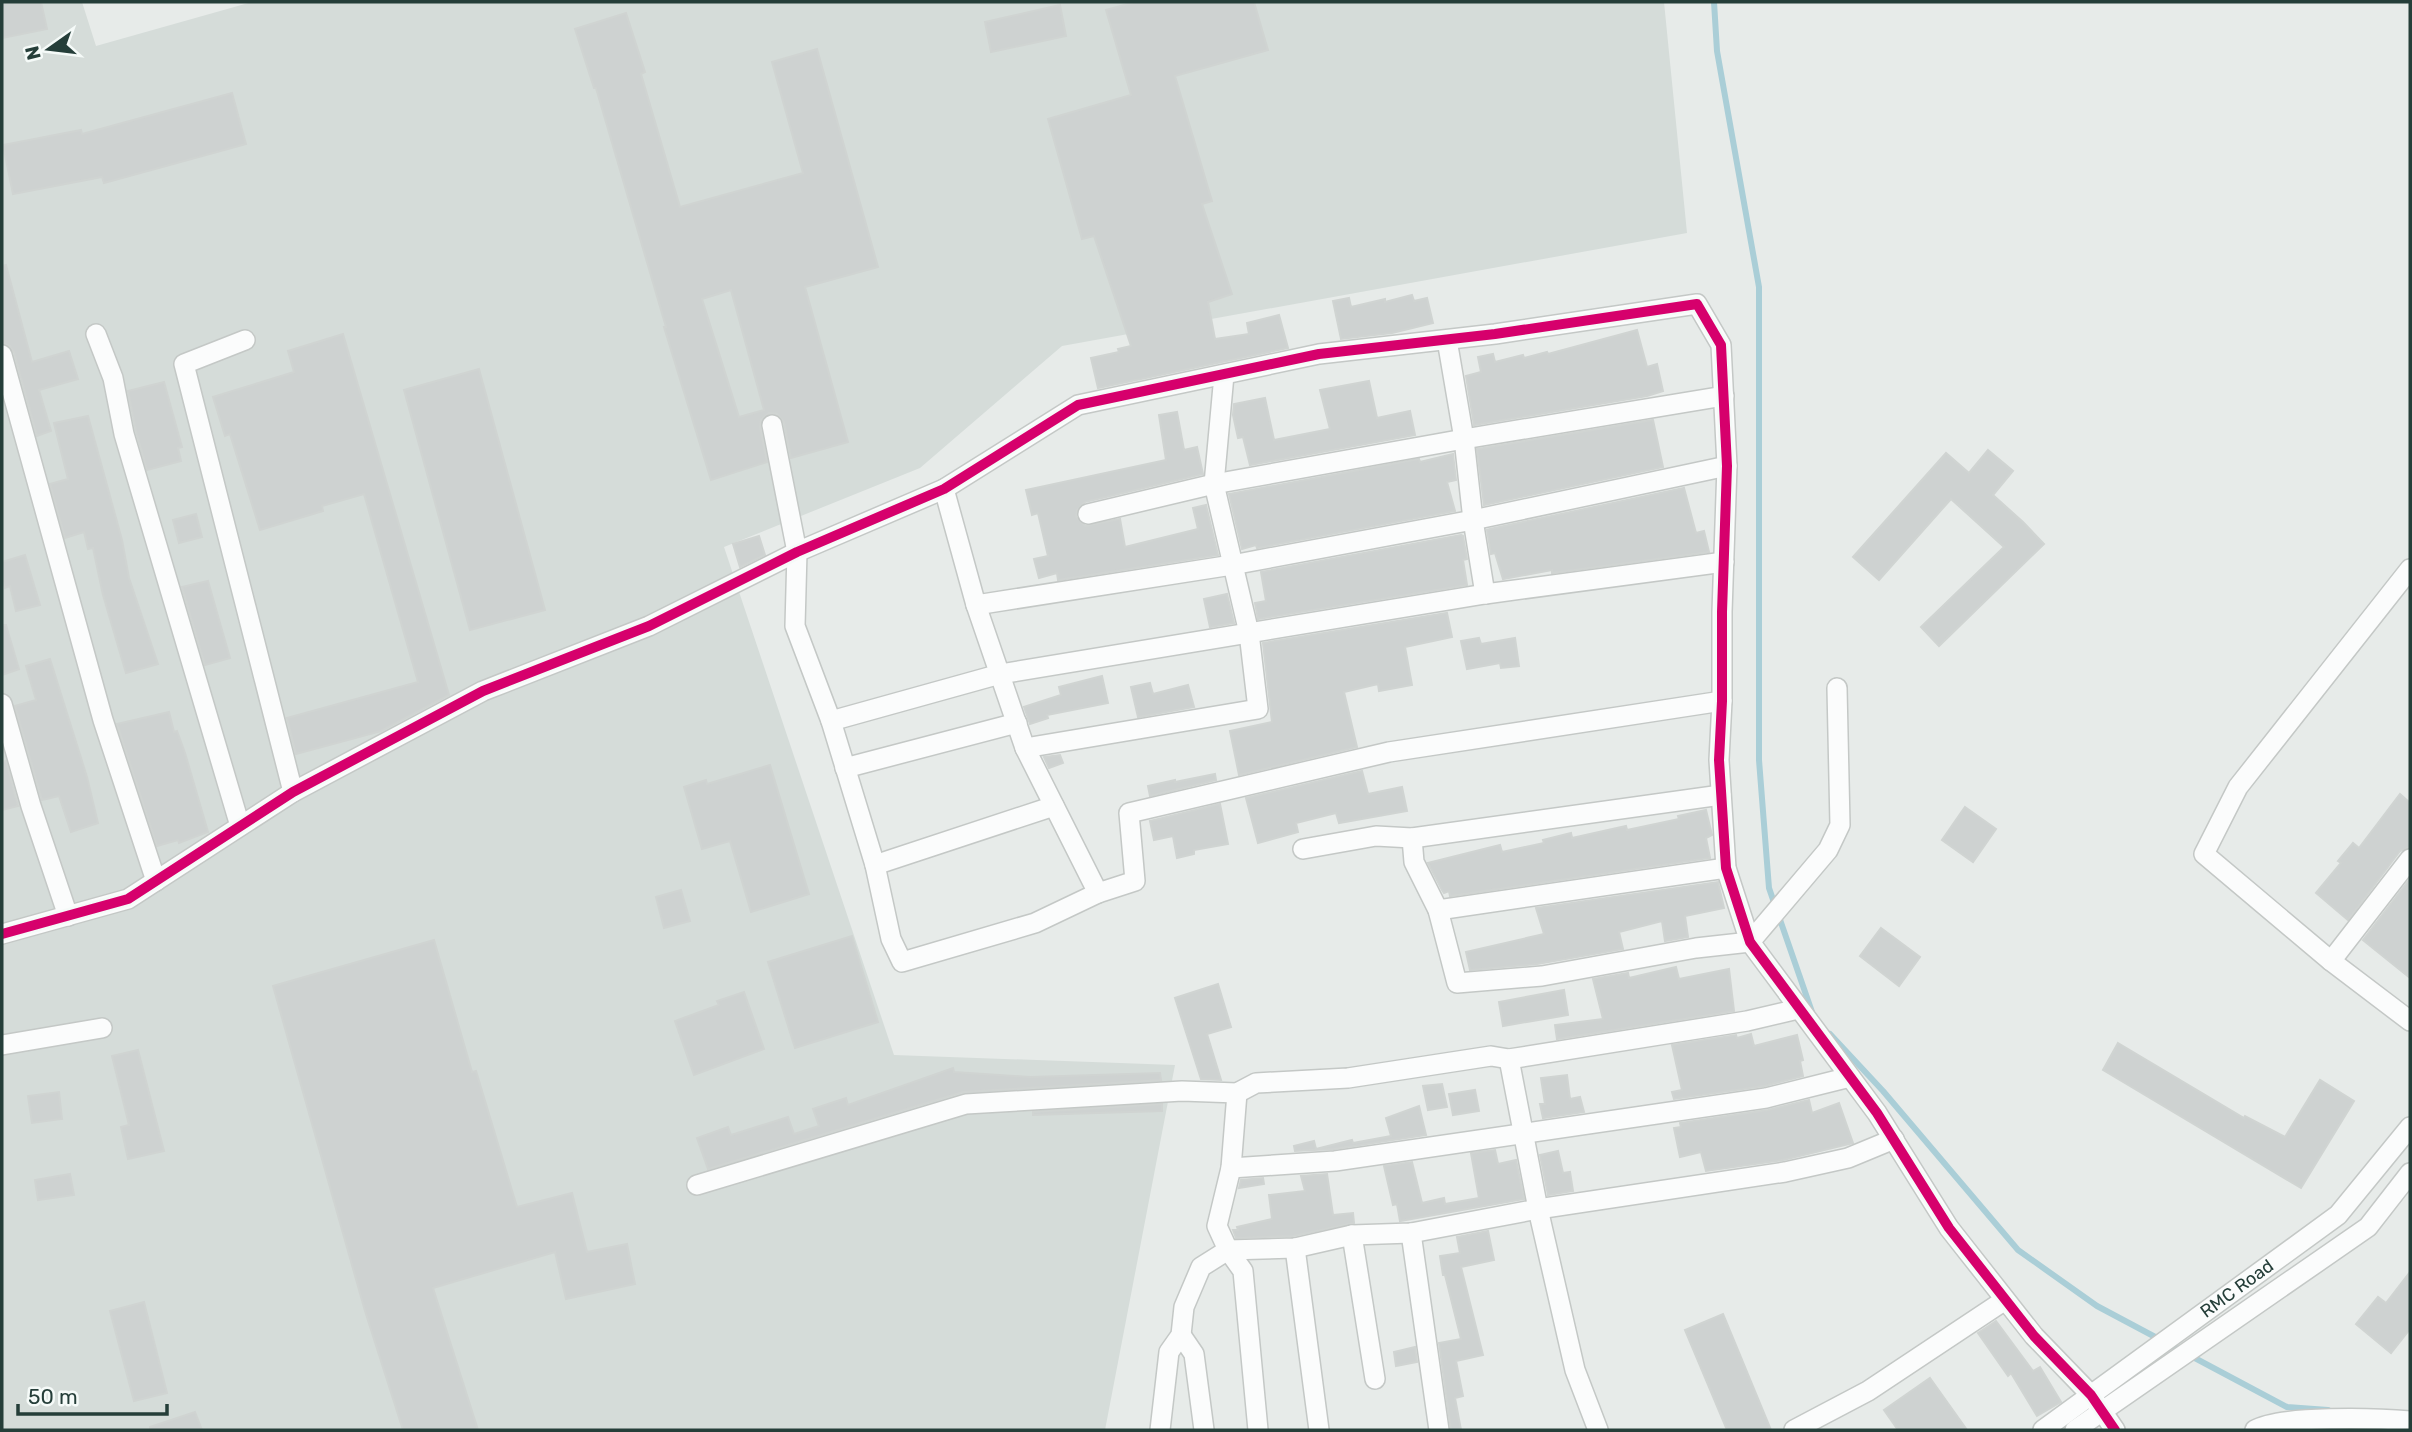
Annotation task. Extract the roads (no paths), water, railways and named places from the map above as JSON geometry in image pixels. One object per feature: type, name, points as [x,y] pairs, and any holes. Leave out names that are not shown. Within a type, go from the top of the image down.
[{"type":"street","points":[[2,934],[128,899],[293,792],[483,691],[649,626],[797,552],[944,489],[1078,405],[1319,355],[1447,340],[1697,304],[1721,345],[1727,466],[1719,760],[1726,868],[1750,942],[1877,1113],[1949,1228],[2034,1336],[2091,1395],[2115,1430]]},
{"type":"street","points":[[96,334],[113,378],[124,434],[240,827]]},
{"type":"street","points":[[245,340],[184,364],[293,792]]},
{"type":"street","points":[[1447,340],[1464,439],[1485,594]]},
{"type":"street","points":[[2,355],[103,720],[156,880]]},
{"type":"street","points":[[1026,748],[1258,709],[1249,633],[1214,484],[1224,375]]},
{"type":"street","points":[[1088,514],[1214,484],[1724,396]]},
{"type":"street","points":[[772,425],[797,552],[795,626],[831,721],[874,865],[891,939],[902,961],[1035,923],[1098,892],[1135,881],[1129,813],[1389,752],[1722,701]]},
{"type":"street","points":[[975,605],[1232,565],[1473,520],[1727,466]]},
{"type":"street","points":[[944,489],[975,605],[1026,748],[1098,892]]},
{"type":"street","points":[[831,721],[1000,674],[1485,594],[1724,562]]},
{"type":"street","points":[[2410,569],[2238,787],[2204,854],[2331,961],[2410,1021]]},
{"type":"street","points":[[1412,838],[1414,862],[1438,910],[1457,983],[1542,976],[1696,948],[1750,942],[1828,850],[1840,825],[1837,688]]},
{"type":"street","points":[[2,704],[31,806],[68,916]]},
{"type":"street","points":[[845,768],[1017,723]]},
{"type":"street","points":[[1303,849],[1376,836],[1412,838],[1721,795]]},
{"type":"street","points":[[874,865],[1054,806]]},
{"type":"street","points":[[2331,961],[2410,859]]},
{"type":"street","points":[[1438,910],[1726,868]]},
{"type":"street","points":[[696,1185],[966,1104],[1182,1091],[1237,1093],[1256,1083],[1348,1078],[1491,1056],[1509,1059],[1747,1021],[1798,1009]]},
{"type":"street","points":[[2,1045],[102,1028]]},
{"type":"street","points":[[1509,1059],[1538,1209],[1575,1370],[1598,1430]]},
{"type":"street","points":[[1231,1168],[1335,1161],[1766,1098],[1850,1077]]},
{"type":"street","points":[[1237,1093],[1231,1168],[1217,1226],[1228,1250],[1243,1271],[1258,1430]]},
{"type":"street","name":"RMC Road","points":[[2043,1430],[2338,1215],[2410,1127]]},
{"type":"street","points":[[1160,1430],[1169,1352],[1181,1335],[1184,1307],[1201,1267],[1228,1250],[1295,1248],[1352,1235],[1411,1233],[1538,1209],[1785,1172],[1848,1158],[1894,1139]]},
{"type":"street","name":"RMC Road","points":[[2075,1430],[2368,1227],[2410,1173]]},
{"type":"street","points":[[1411,1233],[1439,1430]]},
{"type":"street","points":[[1352,1235],[1375,1379]]},
{"type":"street","points":[[1295,1248],[1319,1430]]},
{"type":"street","points":[[1794,1430],[1868,1391],[2005,1300]]},
{"type":"street","points":[[1181,1335],[1194,1354],[1204,1430]]},
{"type":"street","points":[[2260,1428],[2303,1420],[2325,1425],[2396,1423]]},
{"type":"waterway","points":[[1714,2],[1717,51],[1759,287],[1759,760],[1769,888],[1812,1012]]},
{"type":"waterway","points":[[1830,1034],[1883,1091],[2018,1250],[2097,1306],[2287,1407],[2328,1410]]}]
